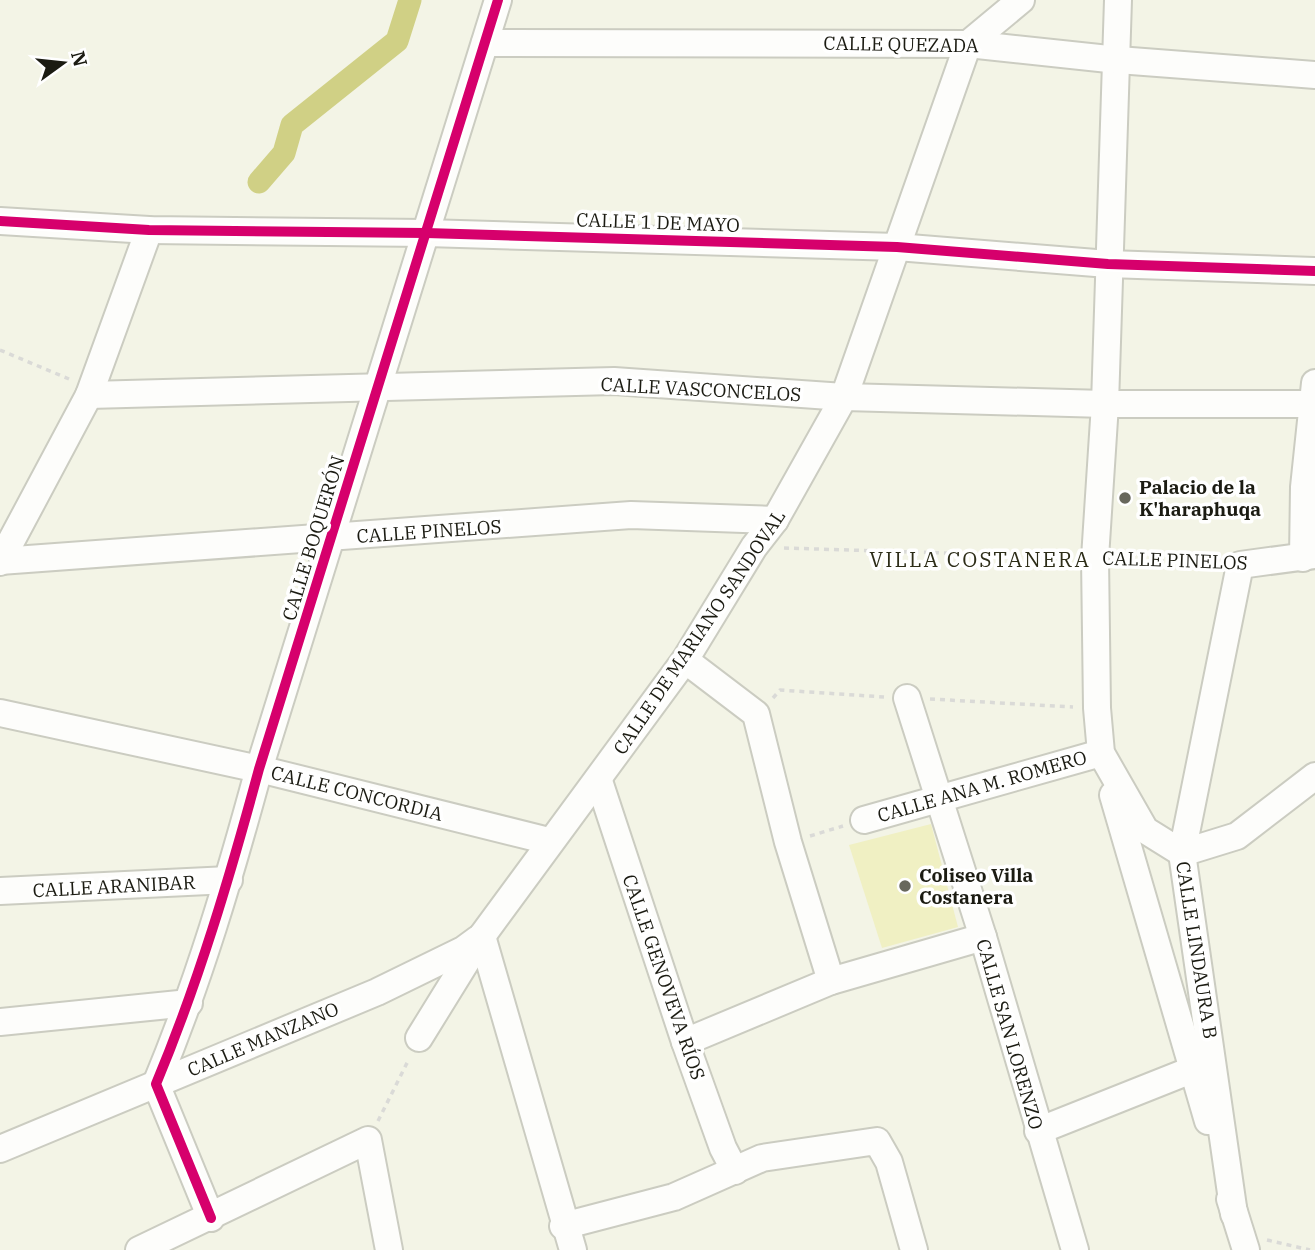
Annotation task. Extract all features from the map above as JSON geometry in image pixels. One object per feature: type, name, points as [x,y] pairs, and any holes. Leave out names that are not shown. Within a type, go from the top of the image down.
[{"type":"street","name":"CALLE BOQUERÓN","points":[[156,1084],[189,1003],[229,880],[259,769],[498,0]]},
{"type":"street","points":[[968,44],[1021,0]]},
{"type":"street","points":[[1118,0],[1105,404],[1095,558],[1097,708],[1101,753],[1145,830],[1182,853],[1237,836],[1315,776]]},
{"type":"street","name":"CALLE QUEZADA","points":[[485,43],[968,44],[1118,60],[1315,75]]},
{"type":"street","name":"CALLE DE MARIANO SANDOVAL","points":[[419,1038],[482,936],[549,841],[599,781],[685,660],[754,547],[775,520],[844,397],[968,44]]},
{"type":"street","name":"CALLE 1 DE MAYO","points":[[0,221],[149,230],[426,233],[897,247],[1108,264],[1315,271]]},
{"type":"street","points":[[0,561],[90,392],[149,230]]},
{"type":"street","name":"CALLE VASCONCELOS","points":[[90,392],[377,389],[614,381],[844,397],[1105,404],[1314,393]]},
{"type":"street","points":[[1309,557],[1314,393]]},
{"type":"street","name":"CALLE PINELOS","points":[[0,561],[631,515],[775,520]]},
{"type":"street","name":"CALLE PINELOS","points":[[1240,565],[1309,557]]},
{"type":"street","name":"CALLE LINDAURA B","points":[[1240,565],[1182,853],[1241,1233]]},
{"type":"street","points":[[685,660],[756,714],[788,842],[831,981]]},
{"type":"street","name":"CALLE SAN LORENZO","points":[[908,698],[937,798],[983,937],[1075,1250]]},
{"type":"street","name":"CALLE CONCORDIA","points":[[0,713],[259,769],[549,841]]},
{"type":"street","name":"CALLE LINDAURA B","points":[[1101,753],[1241,1233]]},
{"type":"street","name":"CALLE ANA M. ROMERO","points":[[864,820],[1101,753]]},
{"type":"street","name":"CALLE GENOVEVA RÍOS","points":[[599,781],[685,1042],[723,1148],[735,1171]]},
{"type":"street","name":"CALLE ARANIBAR","points":[[0,891],[229,880]]},
{"type":"street","points":[[482,936],[568,1238],[674,1197],[762,1158],[877,1141],[889,1162],[914,1250]]},
{"type":"street","name":"CALLE MANZANO","points":[[0,1149],[377,992],[463,950],[482,936]]},
{"type":"street","points":[[685,1042],[831,981],[983,937]]},
{"type":"street","points":[[0,1022],[189,1003]]},
{"type":"street","points":[[1038,1130],[1194,1069]]},
{"type":"street","points":[[156,1084],[211,1217]]},
{"type":"street","points":[[139,1250],[368,1140],[389,1250]]},
{"type":"path","points":[[0,350],[90,392]]},
{"type":"path","points":[[788,842],[864,820]]},
{"type":"path","points":[[368,1140],[419,1038]]},
{"type":"path","points":[[1241,1233],[1310,1250]]},
{"type":"green space","name":"Coliseo Villa Costanera","points":[[931,824],[958,927],[882,948],[849,845]]},
{"type":"waterway","points":[[259,182],[284,153],[292,125],[397,41],[410,0]]},
{"type":"cycle path","points":[[211,1218],[156,1084],[213,928],[259,769],[498,0]]},
{"type":"cycle path","points":[[0,221],[149,230],[426,233],[897,247],[1108,264],[1315,271]]},
{"type":"place","name":"Palacio de la K'haraphuqa","points":[[1125,498]]},
{"type":"place","name":"Coliseo Villa Costanera","points":[[905,886]]},
{"type":"district","name":"VILLA COSTANERA","points":[[980,560]]}]
